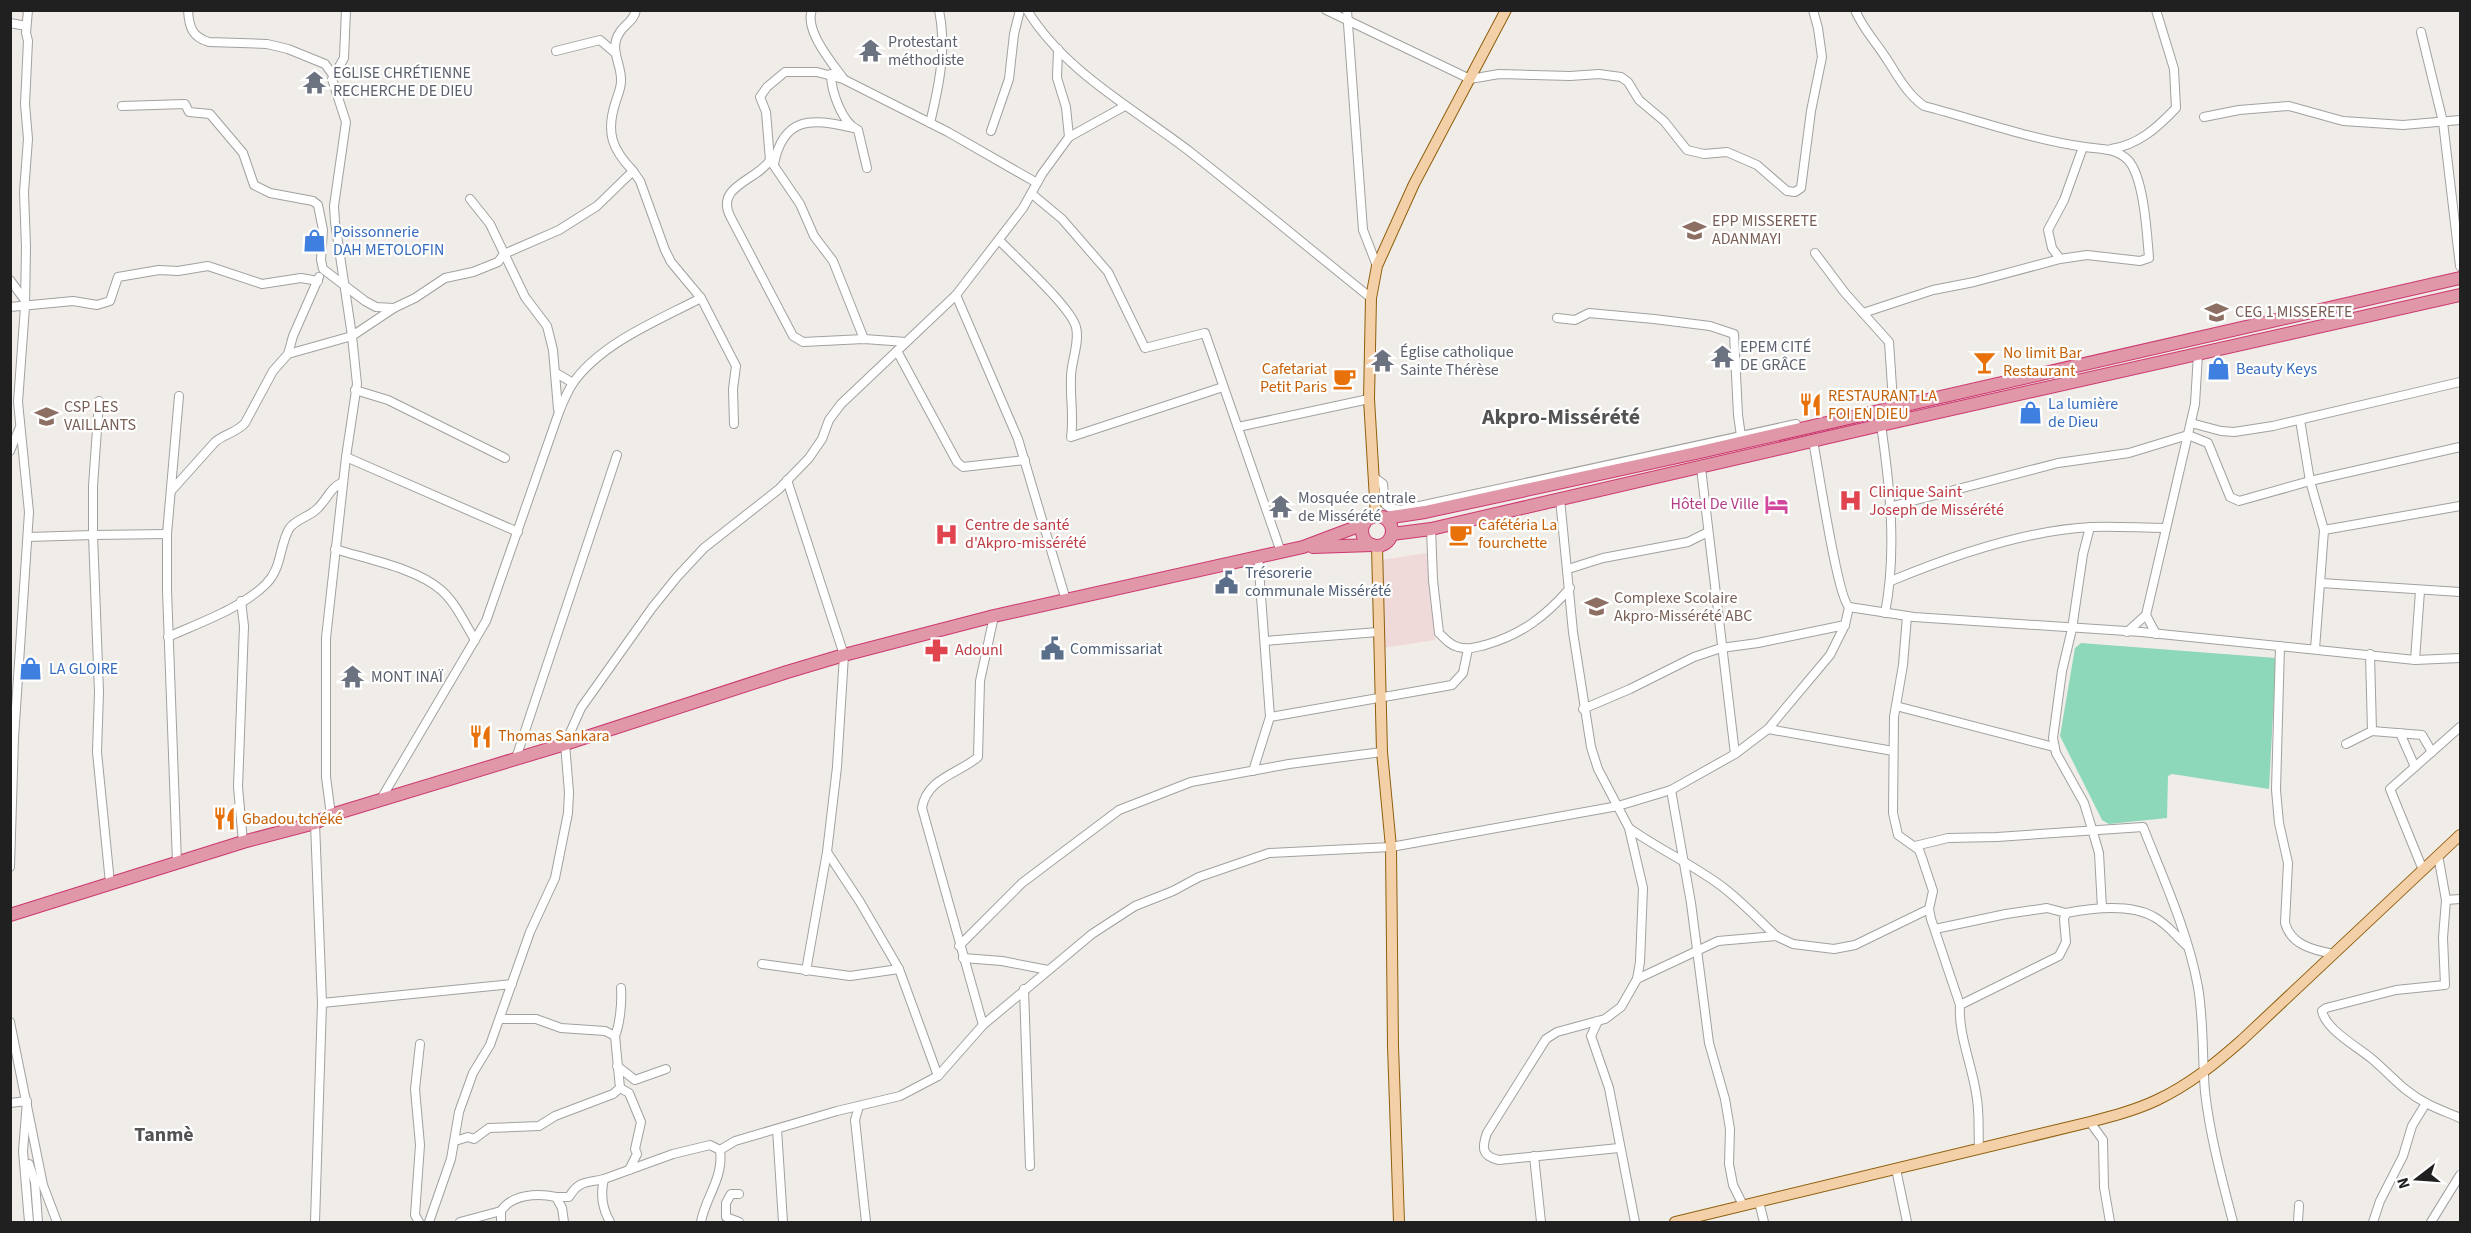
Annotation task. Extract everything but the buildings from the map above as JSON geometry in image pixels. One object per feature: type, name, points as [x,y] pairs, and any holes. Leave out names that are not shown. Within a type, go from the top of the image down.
[{"type":"highway","points":[[10,915],[243,842],[315,823],[331,815],[381,799],[565,744],[787,672],[994,616],[1303,547],[1364,524],[1368,519],[1425,513],[1764,438],[1892,406],[2460,278]]},
{"type":"highway","points":[[1303,547],[1384,544],[1392,534],[1431,529],[2460,295]]},
{"type":"highway","points":[[1764,438],[1766,452]]},
{"type":"highway","points":[[1380,517],[1390,522],[1392,534]]},
{"type":"highway","points":[[1364,524],[1363,536],[1375,545]]},
{"type":"main road","points":[[1380,517],[1369,399],[1371,298],[1377,266],[1414,184],[1506,10]]},
{"type":"main road","points":[[1375,545],[1382,752],[1390,847],[1399,1222]]},
{"type":"main road","points":[[1675,1222],[2090,1122],[2159,1099],[2204,1072],[2242,1040],[2460,835]]},
{"type":"street","points":[[10,867],[14,738],[29,512],[21,425],[14,401],[25,303],[24,192],[28,139],[25,104],[28,10]]},
{"type":"street","points":[[188,10],[189,26],[201,40],[267,44],[288,49],[325,64],[333,75]]},
{"type":"street","points":[[331,815],[326,777],[326,638],[357,375],[334,206],[346,122],[333,84],[333,75],[344,58],[346,10]]},
{"type":"street","points":[[556,51],[600,40],[620,32],[634,18],[636,10]]},
{"type":"street","points":[[812,10],[810,21],[813,31],[843,79]]},
{"type":"street","points":[[930,123],[942,54],[943,38],[939,10]]},
{"type":"street","points":[[991,131],[1008,79],[1020,10]]},
{"type":"street","points":[[1027,10],[1043,34],[1058,49],[1125,106],[1189,151],[1371,298]]},
{"type":"street","points":[[1326,10],[1470,80],[1499,74],[1570,76],[1599,74],[1621,77],[1628,82],[1639,100],[1664,121],[1687,150],[1704,154],[1727,152],[1757,165],[1787,191],[1795,192],[1801,188],[1811,111],[1822,57],[1813,10]]},
{"type":"street","points":[[1347,10],[1363,230],[1377,266]]},
{"type":"street","points":[[1855,10],[1863,28],[1885,56],[1902,84],[1913,98],[1924,106],[2019,134],[2109,150],[2128,146],[2156,129],[2176,108],[2174,69],[2156,10]]},
{"type":"street","points":[[10,23],[26,26]]},
{"type":"street","points":[[620,32],[614,52],[621,84],[609,129],[616,149],[640,181],[671,262],[701,298],[736,366],[733,389],[734,424]]},
{"type":"street","points":[[2421,32],[2444,123],[2460,266]]},
{"type":"street","points":[[600,40],[614,52]]},
{"type":"street","points":[[1058,49],[1057,78],[1066,107],[1069,136]]},
{"type":"street","points":[[864,339],[833,261],[814,236],[800,204],[772,162],[767,121],[760,97],[785,72],[831,74],[843,79],[930,123],[1037,183]]},
{"type":"street","points":[[831,74],[831,85],[839,106],[853,128]]},
{"type":"street","points":[[122,106],[185,104],[189,112],[210,114],[243,153],[254,185],[270,193],[314,201],[318,205],[323,230],[321,260],[323,269],[293,336],[288,354],[273,371],[245,423],[239,429],[222,436],[215,442],[171,490]]},
{"type":"street","points":[[2204,117],[2239,110],[2289,105],[2343,121],[2403,124],[2444,123],[2460,120]]},
{"type":"street","points":[[429,1222],[452,1159],[459,1112],[473,1073],[490,1045],[530,932],[555,878],[568,813],[569,792],[565,744],[581,708],[652,608],[677,577],[704,548],[788,480],[809,458],[822,439],[829,420],[841,404],[956,295],[1032,194],[1069,136],[1125,106]]},
{"type":"street","points":[[867,168],[858,130],[838,124],[803,124],[791,128],[781,138],[772,162],[730,193],[726,204],[730,216],[797,340],[864,339],[906,342]]},
{"type":"street","points":[[2060,259],[2052,248],[2048,230],[2064,200],[2083,147]]},
{"type":"street","points":[[1863,313],[1933,290],[1974,282],[2060,259],[2087,255],[2140,261],[2149,258],[2135,171],[2128,160],[2109,150]]},
{"type":"street","points":[[288,354],[352,336],[445,278],[473,272],[498,262],[504,254],[559,230],[597,206],[633,171]]},
{"type":"street","points":[[1032,194],[1062,219],[1108,272],[1145,348],[1204,333],[1281,552]]},
{"type":"street","points":[[470,200],[490,224],[525,297],[547,326],[554,350],[559,412]]},
{"type":"street","points":[[999,240],[1054,297],[1076,326],[1076,347],[1070,374],[1074,418],[1071,437],[1223,387]]},
{"type":"street","points":[[1815,253],[1889,342],[1892,406]]},
{"type":"street","points":[[498,262],[509,266]]},
{"type":"street","points":[[10,307],[25,303],[74,301],[97,305],[110,301],[118,276],[159,270],[178,271],[208,266],[262,284],[301,278],[318,281]]},
{"type":"street","points":[[323,269],[345,288],[376,307],[394,308]]},
{"type":"street","points":[[1375,478],[1383,484],[1386,504],[1390,508],[1401,510],[1741,436],[1892,406],[2460,272]]},
{"type":"street","points":[[10,280],[25,303]]},
{"type":"street","points":[[956,295],[1025,460],[1066,600]]},
{"type":"street","points":[[381,799],[486,621],[559,412],[573,383],[600,356],[634,332],[701,298]]},
{"type":"street","points":[[1557,318],[1575,320],[1589,313],[1710,326],[1734,334],[1741,436]]},
{"type":"street","points":[[897,351],[957,462],[963,467],[1025,460]]},
{"type":"street","points":[[2127,632],[2146,615],[2195,404],[2198,354]]},
{"type":"street","points":[[556,373],[573,383]]},
{"type":"street","points":[[2191,423],[2234,432],[2300,420],[2460,382]]},
{"type":"street","points":[[355,390],[388,400],[505,459]]},
{"type":"street","points":[[177,863],[168,637],[167,534],[179,396]]},
{"type":"street","points":[[1238,428],[1369,399]]},
{"type":"street","points":[[99,401],[93,486],[99,692],[97,752],[110,883]]},
{"type":"street","points":[[2300,420],[2310,482],[2324,530],[2315,649]]},
{"type":"street","points":[[10,451],[21,425]]},
{"type":"street","points":[[1881,425],[1889,507],[1892,581],[1885,613]]},
{"type":"street","points":[[1889,507],[2058,463],[2129,453],[2188,435],[2208,442],[2230,496],[2239,501],[2460,447]]},
{"type":"street","points":[[1814,441],[1834,554],[1844,601],[1849,607],[1907,616],[2156,634],[2415,660],[2460,658]]},
{"type":"street","points":[[516,759],[617,455]]},
{"type":"street","points":[[346,457],[518,532]]},
{"type":"street","points":[[1701,468],[1735,754]]},
{"type":"street","points":[[788,480],[844,656],[837,767],[827,852],[806,971]]},
{"type":"street","points":[[168,637],[241,602],[266,585],[274,574],[281,557],[288,530],[293,524],[318,508],[330,490],[343,482]]},
{"type":"street","points":[[1560,499],[1583,709],[1598,769],[1629,828],[1643,888],[1640,962],[1637,979],[1621,1007],[1598,1021],[1557,1032],[1546,1039],[1487,1133],[1482,1145],[1483,1152],[1487,1156],[1499,1160],[1619,1148]]},
{"type":"street","points":[[2324,530],[2460,506]]},
{"type":"street","points":[[1892,581],[1942,560],[1997,544],[2090,527],[2166,528]]},
{"type":"street","points":[[2090,527],[2062,671],[2053,738],[2054,747],[2084,803],[2099,853],[2102,908]]},
{"type":"street","points":[[1431,529],[1433,580],[1439,633],[1456,647],[1468,650],[1505,639],[1536,622],[1551,610],[1570,588]]},
{"type":"street","points":[[1568,569],[1603,558],[1688,542],[1708,532]]},
{"type":"street","points":[[28,537],[167,534]]},
{"type":"street","points":[[335,549],[403,571],[441,590],[475,640]]},
{"type":"street","points":[[1253,771],[1270,717],[1258,556]]},
{"type":"street","points":[[2321,583],[2460,592]]},
{"type":"street","points":[[2415,660],[2420,591]]},
{"type":"street","points":[[241,602],[244,626],[238,787],[243,842]]},
{"type":"street","points":[[701,1222],[716,1185],[720,1150],[735,1140],[900,1096],[938,1076],[982,1025],[1092,934],[1135,906],[1173,891],[1199,877],[1269,852],[1390,847],[1618,806],[1671,789],[1735,754],[1768,729],[1830,655],[1845,625],[1849,607]]},
{"type":"street","points":[[2146,615],[2156,634]]},
{"type":"street","points":[[982,1025],[922,808],[928,791],[943,778],[978,757],[980,681],[994,616]]},
{"type":"street","points":[[1907,616],[1904,665],[1896,706],[1893,813],[1899,837],[1915,846],[1922,858],[1933,891],[1929,909],[1959,1005],[1960,1020],[1976,1092],[1980,1123],[1979,1149]]},
{"type":"street","points":[[1583,709],[1630,690],[1694,657],[1721,648],[1758,643],[1845,625]]},
{"type":"street","points":[[1265,641],[1378,632]]},
{"type":"street","points":[[2280,646],[2276,790],[2279,823],[2288,863],[2285,923],[2287,932],[2307,948],[2334,954]]},
{"type":"street","points":[[1270,717],[1452,685],[1462,673],[1468,650]]},
{"type":"street","points":[[2370,654],[2373,731]]},
{"type":"street","points":[[1896,706],[2054,747]]},
{"type":"street","points":[[2423,870],[2390,789],[2460,727]]},
{"type":"street","points":[[1768,729],[1893,751]]},
{"type":"street","points":[[2346,744],[2373,731],[2422,735],[2432,752]]},
{"type":"street","points":[[2400,733],[2415,767]]},
{"type":"street","points":[[959,946],[1022,883],[1106,818],[1134,804],[1191,782],[1289,764],[1382,752]]},
{"type":"street","points":[[1671,789],[1698,950],[1709,1043],[1725,1099],[1730,1129],[1729,1164],[1733,1185],[1743,1205]]},
{"type":"street","points":[[315,823],[322,1003],[315,1222]]},
{"type":"street","points":[[1915,846],[1948,838],[1997,837],[2143,826],[2174,906],[2197,984],[2204,1028],[2204,1072],[2213,1142],[2233,1222]]},
{"type":"street","points":[[1629,828],[1656,847],[1725,888],[1776,936],[1793,944],[1834,949],[1855,945],[1929,909]]},
{"type":"street","points":[[827,852],[860,902],[899,969],[938,1076]]},
{"type":"street","points":[[2438,855],[2446,900],[2443,938],[2445,985],[2396,990],[2322,1011],[2323,1018],[2347,1041],[2371,1058],[2403,1089],[2426,1103],[2460,1118]]},
{"type":"street","points":[[2446,900],[2460,899]]},
{"type":"street","points":[[1935,928],[2048,908],[2066,913],[2102,908],[2143,911],[2157,918],[2186,945]]},
{"type":"street","points":[[1959,1005],[2059,956],[2066,942],[2064,919],[2066,913]]},
{"type":"street","points":[[1637,979],[1729,938],[1776,936]]},
{"type":"street","points":[[963,958],[1002,961],[1048,970]]},
{"type":"street","points":[[762,964],[850,976],[899,969]]},
{"type":"street","points":[[322,1003],[512,984]]},
{"type":"street","points":[[620,1088],[616,1066],[615,1036],[622,998],[621,988]]},
{"type":"street","points":[[1024,989],[1030,1166]]},
{"type":"street","points":[[500,1019],[536,1019],[561,1028],[605,1031],[615,1036]]},
{"type":"street","points":[[1591,1036],[1598,1021]]},
{"type":"street","points":[[10,1022],[43,1185],[57,1222]]},
{"type":"street","points":[[1576,1027],[1591,1036],[1609,1088],[1635,1222]]},
{"type":"street","points":[[419,1222],[415,1215],[420,1145],[415,1089],[420,1044]]},
{"type":"street","points":[[616,1066],[635,1080],[666,1069]]},
{"type":"street","points":[[455,1141],[468,1137],[474,1139],[489,1128],[538,1126],[555,1116],[613,1094],[620,1088]]},
{"type":"street","points":[[620,1088],[629,1093],[641,1122],[635,1149],[637,1154],[628,1170]]},
{"type":"street","points":[[10,1103],[27,1101]]},
{"type":"street","points":[[27,1101],[23,1151],[29,1222]]},
{"type":"street","points":[[2373,1222],[2380,1201],[2403,1156],[2412,1126],[2426,1103]]},
{"type":"street","points":[[859,1106],[855,1120],[866,1222]]},
{"type":"street","points":[[2090,1122],[2103,1140],[2104,1187],[2110,1222]]},
{"type":"street","points":[[777,1129],[783,1222]]},
{"type":"street","points":[[460,1222],[501,1211],[513,1201],[532,1194],[569,1197],[574,1188],[590,1180],[604,1179],[673,1154],[710,1145],[720,1150]]},
{"type":"street","points":[[1534,1156],[1541,1222]]},
{"type":"street","points":[[29,1164],[35,1182],[38,1222]]},
{"type":"street","points":[[1896,1169],[1907,1222]]},
{"type":"street","points":[[2431,1222],[2460,1175]]},
{"type":"street","points":[[604,1179],[601,1192],[604,1212],[610,1222]]},
{"type":"street","points":[[739,1194],[731,1194],[724,1211],[726,1216],[739,1222]]},
{"type":"street","points":[[556,1197],[562,1208],[564,1222]]},
{"type":"street","points":[[1759,1202],[1764,1222]]},
{"type":"street","points":[[2298,1222],[2299,1205]]},
{"type":"street","points":[[501,1211],[501,1222]]},
{"type":"shaded area","points":[[1427,553],[1435,640],[1383,648],[1381,560]]},
{"type":"green space","points":[[2081,643],[2276,658],[2269,789],[2172,774],[2168,776],[2167,818],[2109,824],[2102,820],[2060,736],[2075,648]]},
{"type":"place","name":"Protestant méthodiste","points":[[870,51]]},
{"type":"place","name":"EGLISE CHRÉTIENNE RECHERCHE DE DIEU","points":[[315,82]]},
{"type":"place","name":"EPP MISSERETE ADANMAYI","points":[[1694,230]]},
{"type":"place","name":"Poissonnerie DAH METOLOFIN","points":[[315,241]]},
{"type":"place","name":"CEG 1 MISSERETE","points":[[2217,312]]},
{"type":"place","name":"EPEM CITÉ DE GRÂCE","points":[[1722,356]]},
{"type":"place","name":"Église catholique Sainte Thérèse","points":[[1382,361]]},
{"type":"place","name":"No limit Bar Restaurant","points":[[1985,362]]},
{"type":"place","name":"Beauty Keys","points":[[2218,369]]},
{"type":"place","name":"Cafetariat Petit Paris","points":[[1345,378]]},
{"type":"place","name":"RESTAURANT LA FOI EN DIEU","points":[[1810,405]]},
{"type":"place","name":"La lumière de Dieu","points":[[2030,413]]},
{"type":"place","name":"CSP LES VAILLANTS","points":[[46,416]]},
{"type":"place","name":"Clinique Saint Joseph de Missérété","points":[[1851,501]]},
{"type":"place","name":"Hôtel De Ville","points":[[1777,504]]},
{"type":"place","name":"Mosquée centrale de Missérété","points":[[1280,507]]},
{"type":"place","name":"Centre de santé d'Akpro-missérété","points":[[947,534]]},
{"type":"place","name":"Cafétéria La fourchette","points":[[1460,534]]},
{"type":"place","name":"Trésorerie communale Missérété","points":[[1227,582]]},
{"type":"place","name":"Complexe Scolaire Akpro-Missérété ABC","points":[[1596,607]]},
{"type":"place","name":"Commissariat","points":[[1052,649]]},
{"type":"place","name":"Adounl","points":[[937,650]]},
{"type":"place","name":"LA GLOIRE","points":[[31,669]]},
{"type":"place","name":"MONT INAÏ","points":[[353,677]]},
{"type":"place","name":"Thomas Sankara","points":[[480,736]]},
{"type":"place","name":"Gbadou tchéké","points":[[224,819]]},
{"type":"district","name":"Akpro-Missérété","points":[[1561,417]]},
{"type":"district","name":"Tanmè","points":[[164,1135]]}]
